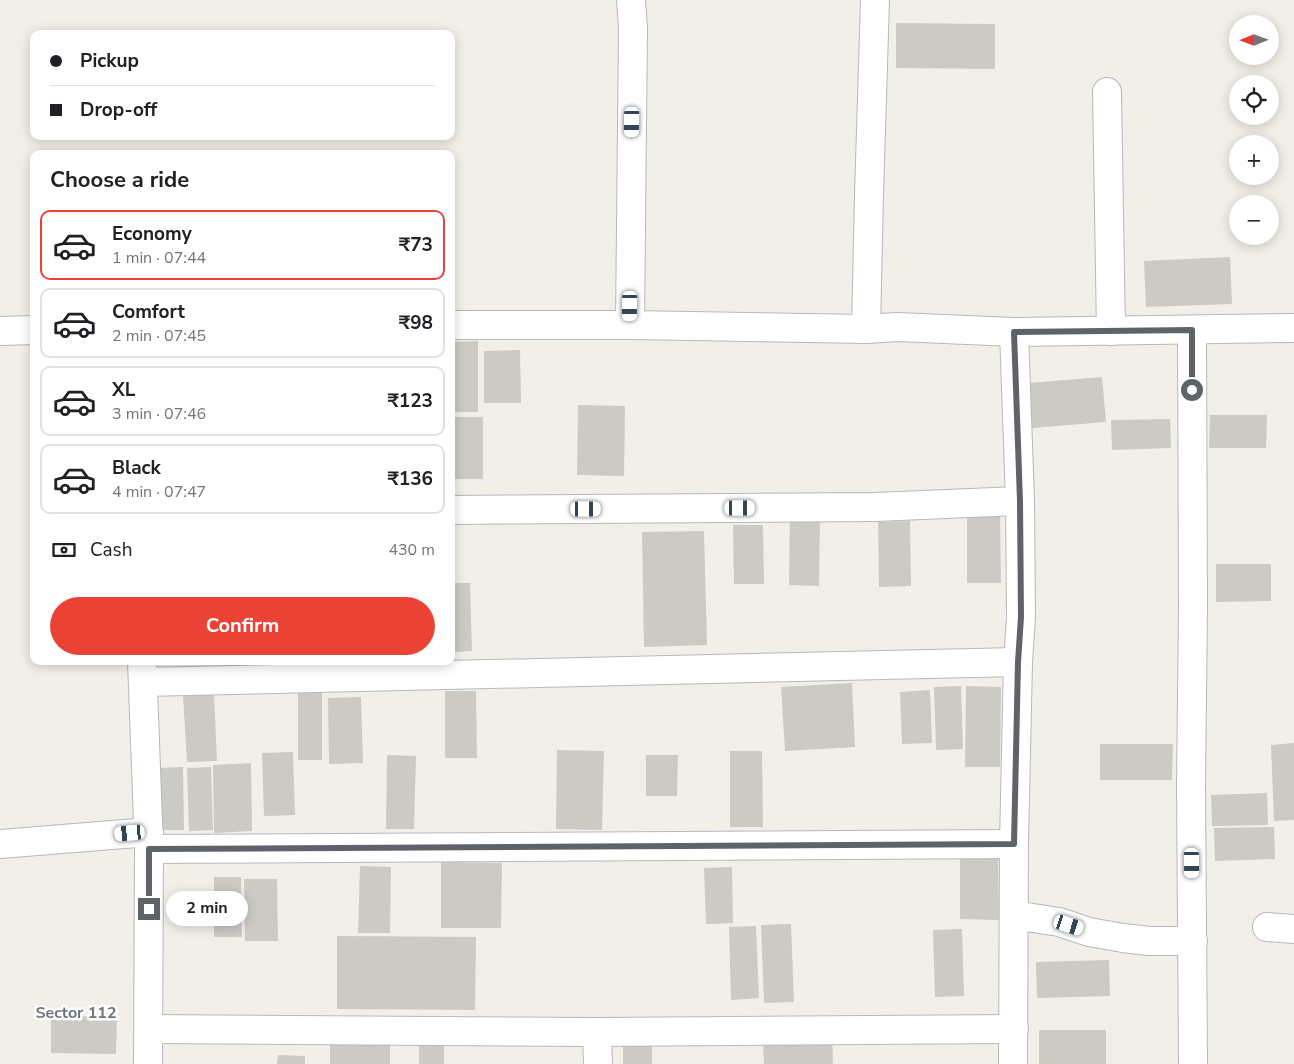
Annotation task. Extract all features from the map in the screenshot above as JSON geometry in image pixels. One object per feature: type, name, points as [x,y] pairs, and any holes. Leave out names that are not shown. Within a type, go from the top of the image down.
[{"type":"street","points":[[630,325],[633,47],[631,0]]},
{"type":"street","points":[[866,329],[868,195],[875,0]]},
{"type":"street","points":[[1107,92],[1111,331]]},
{"type":"street","points":[[455,326],[630,325],[866,329],[897,327],[1014,332],[1294,328]]},
{"type":"street","points":[[0,331],[30,330]]},
{"type":"street","points":[[1192,330],[1193,609],[1191,785],[1193,1064]]},
{"type":"street","points":[[1013,1064],[1014,844],[1018,662],[1021,617],[1020,501],[1014,332]]},
{"type":"street","points":[[455,510],[875,507],[1020,501]]},
{"type":"street","points":[[148,1064],[149,840],[142,672],[1018,662]]},
{"type":"street","points":[[0,844],[149,840],[1014,844]]},
{"type":"street","points":[[1014,915],[1059,922],[1089,932],[1123,938],[1149,941],[1193,941]]},
{"type":"street","points":[[1267,927],[1294,928]]},
{"type":"street","points":[[149,1029],[597,1032],[1014,1029]]},
{"type":"street","points":[[597,1032],[598,1064]]},
{"type":"building","points":[[896,23],[995,24],[995,69],[896,68]]},
{"type":"building","points":[[1230,257],[1232,304],[1146,307],[1144,261]]},
{"type":"building","points":[[478,341],[478,412],[455,412],[455,342]]},
{"type":"building","points":[[520,350],[521,403],[484,403],[484,351]]},
{"type":"building","points":[[1102,377],[1106,422],[1032,428],[1029,383]]},
{"type":"building","points":[[578,405],[625,406],[624,476],[577,475]]},
{"type":"building","points":[[1210,415],[1267,415],[1266,448],[1209,448]]},
{"type":"building","points":[[455,417],[483,417],[483,479],[455,479]]},
{"type":"building","points":[[1170,419],[1171,448],[1112,450],[1111,420]]},
{"type":"building","points":[[967,512],[1000,512],[1001,583],[967,583]]},
{"type":"building","points":[[790,514],[820,514],[819,586],[789,585]]},
{"type":"building","points":[[910,521],[911,586],[879,587],[878,522]]},
{"type":"building","points":[[733,525],[763,525],[764,584],[734,584]]},
{"type":"building","points":[[704,531],[707,645],[644,647],[642,532]]},
{"type":"building","points":[[1216,564],[1271,564],[1271,601],[1216,602]]},
{"type":"building","points":[[455,583],[470,583],[472,651],[455,652]]},
{"type":"building","points":[[852,683],[855,747],[785,751],[781,687]]},
{"type":"building","points":[[961,686],[963,749],[936,750],[934,687]]},
{"type":"building","points":[[966,686],[1001,687],[1000,767],[965,767]]},
{"type":"building","points":[[930,690],[932,743],[902,744],[900,692]]},
{"type":"building","points":[[445,691],[476,691],[477,758],[445,758]]},
{"type":"building","points":[[298,692],[322,692],[322,760],[298,760]]},
{"type":"building","points":[[214,694],[217,761],[187,762],[183,695]]},
{"type":"building","points":[[361,697],[363,763],[329,764],[328,698]]},
{"type":"building","points":[[1294,743],[1294,820],[1274,821],[1271,745]]},
{"type":"building","points":[[1100,744],[1173,744],[1172,780],[1100,780]]},
{"type":"building","points":[[557,750],[604,751],[602,830],[556,829]]},
{"type":"building","points":[[730,751],[762,751],[763,827],[730,827]]},
{"type":"building","points":[[293,752],[295,815],[264,816],[262,753]]},
{"type":"building","points":[[387,755],[416,756],[414,829],[386,829]]},
{"type":"building","points":[[646,755],[678,755],[677,796],[646,796]]},
{"type":"building","points":[[251,763],[252,831],[214,833],[213,765]]},
{"type":"building","points":[[183,767],[184,830],[155,830],[154,768]]},
{"type":"building","points":[[211,767],[213,830],[189,831],[187,768]]},
{"type":"building","points":[[1267,793],[1268,825],[1212,826],[1211,795]]},
{"type":"building","points":[[1274,827],[1275,859],[1215,861],[1214,828]]},
{"type":"building","points":[[998,854],[999,920],[960,919],[960,855]]},
{"type":"building","points":[[441,862],[502,863],[501,928],[441,928]]},
{"type":"building","points":[[360,866],[391,867],[390,933],[358,933]]},
{"type":"building","points":[[732,867],[733,923],[706,924],[704,868]]},
{"type":"building","points":[[214,877],[241,877],[242,937],[214,937]]},
{"type":"building","points":[[244,879],[277,879],[278,941],[245,941]]},
{"type":"building","points":[[791,924],[794,1002],[764,1003],[761,925]]},
{"type":"building","points":[[756,926],[759,998],[731,1000],[729,927]]},
{"type":"building","points":[[962,929],[964,996],[935,997],[933,930]]},
{"type":"building","points":[[337,936],[476,937],[475,1010],[337,1009]]},
{"type":"building","points":[[1109,960],[1110,996],[1037,998],[1036,962]]},
{"type":"building","points":[[51,1016],[117,1017],[116,1054],[51,1053]]},
{"type":"building","points":[[1039,1030],[1106,1030],[1106,1064],[1039,1064]]},
{"type":"building","points":[[832,1038],[833,1064],[764,1064],[763,1039]]},
{"type":"building","points":[[623,1039],[652,1039],[652,1064],[623,1064]]},
{"type":"building","points":[[419,1042],[444,1042],[444,1064],[419,1064]]},
{"type":"building","points":[[330,1044],[390,1045],[390,1064],[330,1064]]},
{"type":"building","points":[[278,1055],[305,1056],[305,1064],[277,1064]]},
{"type":"district","name":"Sector 112","points":[[76,1013]]},
{"type":"route","points":[[149,909],[149,849],[1014,844],[1018,662],[1021,617],[1020,501],[1014,332],[1192,330],[1192,390]]}]
